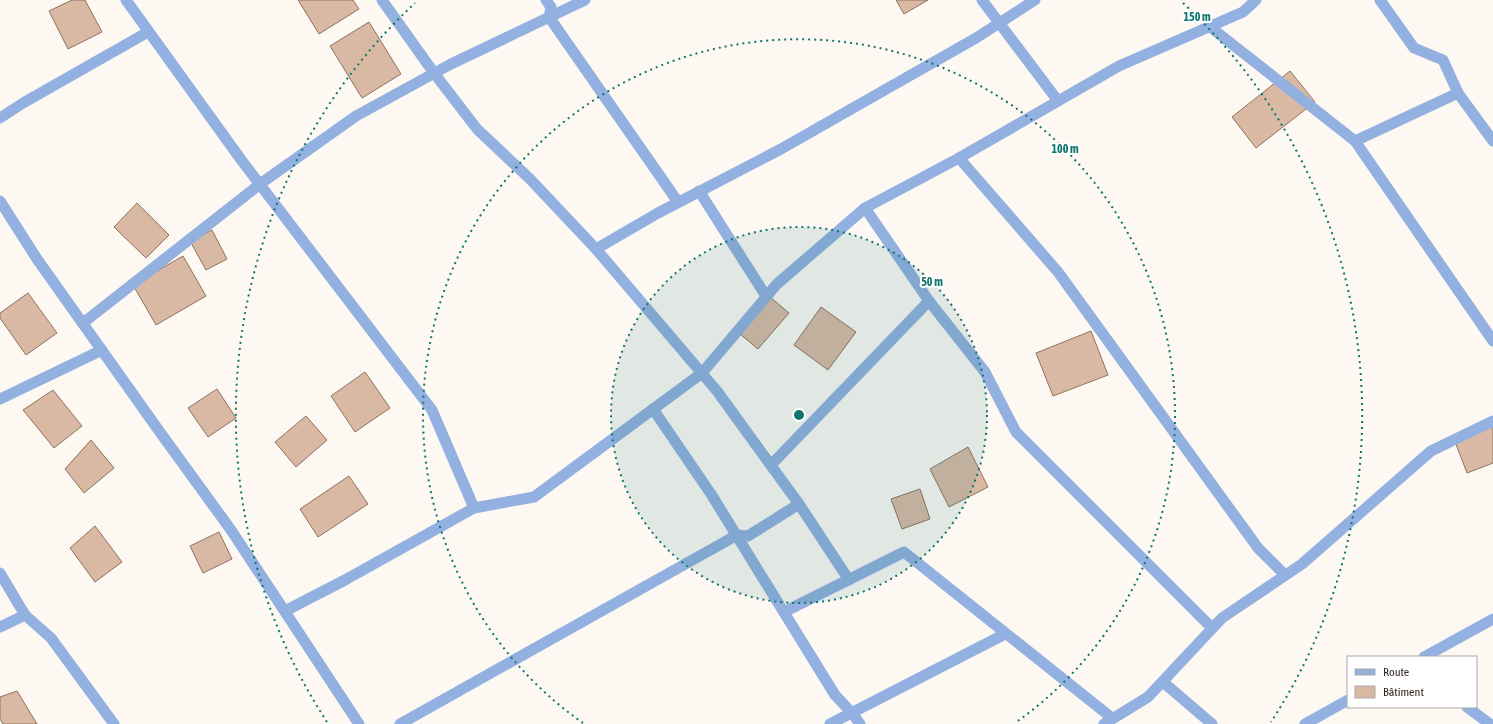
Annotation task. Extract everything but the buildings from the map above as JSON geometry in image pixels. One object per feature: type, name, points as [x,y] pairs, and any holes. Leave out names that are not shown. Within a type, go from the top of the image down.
[{"type":"street","points":[[126,0],[260,184],[432,410],[474,508]]},
{"type":"street","points":[[382,0],[434,73],[477,129],[530,178],[596,249],[717,391],[799,504],[849,580]]},
{"type":"street","points":[[546,0],[551,7],[549,17],[678,202]]},
{"type":"street","points":[[83,323],[260,184],[356,116],[434,73],[585,0]]},
{"type":"street","points":[[982,0],[1058,101]]},
{"type":"street","points":[[596,249],[678,202],[782,149],[969,42],[1036,0]]},
{"type":"street","points":[[285,611],[345,580],[474,508],[534,497],[702,373],[777,284],[865,208],[959,158],[1118,66],[1243,12],[1256,0]]},
{"type":"street","points":[[1380,0],[1414,48],[1443,60],[1458,93],[1493,141]]},
{"type":"street","points":[[1209,26],[1355,141],[1493,341]]},
{"type":"street","points":[[0,118],[23,103],[148,32]]},
{"type":"street","points":[[1355,141],[1458,93]]},
{"type":"street","points":[[959,158],[1058,272],[1258,548],[1286,575]]},
{"type":"street","points":[[699,191],[766,296]]},
{"type":"street","points":[[0,201],[37,259],[162,436],[231,530],[359,724]]},
{"type":"street","points":[[865,208],[929,301],[985,372],[1016,432],[1212,628]]},
{"type":"street","points":[[771,465],[929,301]]},
{"type":"street","points":[[0,399],[102,350]]},
{"type":"street","points":[[653,409],[711,494],[835,694],[860,724]]},
{"type":"street","points":[[784,612],[904,552],[1005,634],[1108,721],[1148,697],[1222,618],[1302,564],[1431,451],[1493,421]]},
{"type":"street","points":[[400,724],[737,535],[748,536],[799,504]]},
{"type":"street","points":[[0,573],[25,615],[51,638],[114,724]]},
{"type":"street","points":[[0,627],[25,615]]},
{"type":"street","points":[[1426,656],[1493,619]]},
{"type":"street","points":[[830,724],[1005,634]]},
{"type":"street","points":[[1162,682],[1212,724]]},
{"type":"street","points":[[1305,724],[1347,701]]},
{"type":"street","points":[[1468,708],[1490,724]]}]
